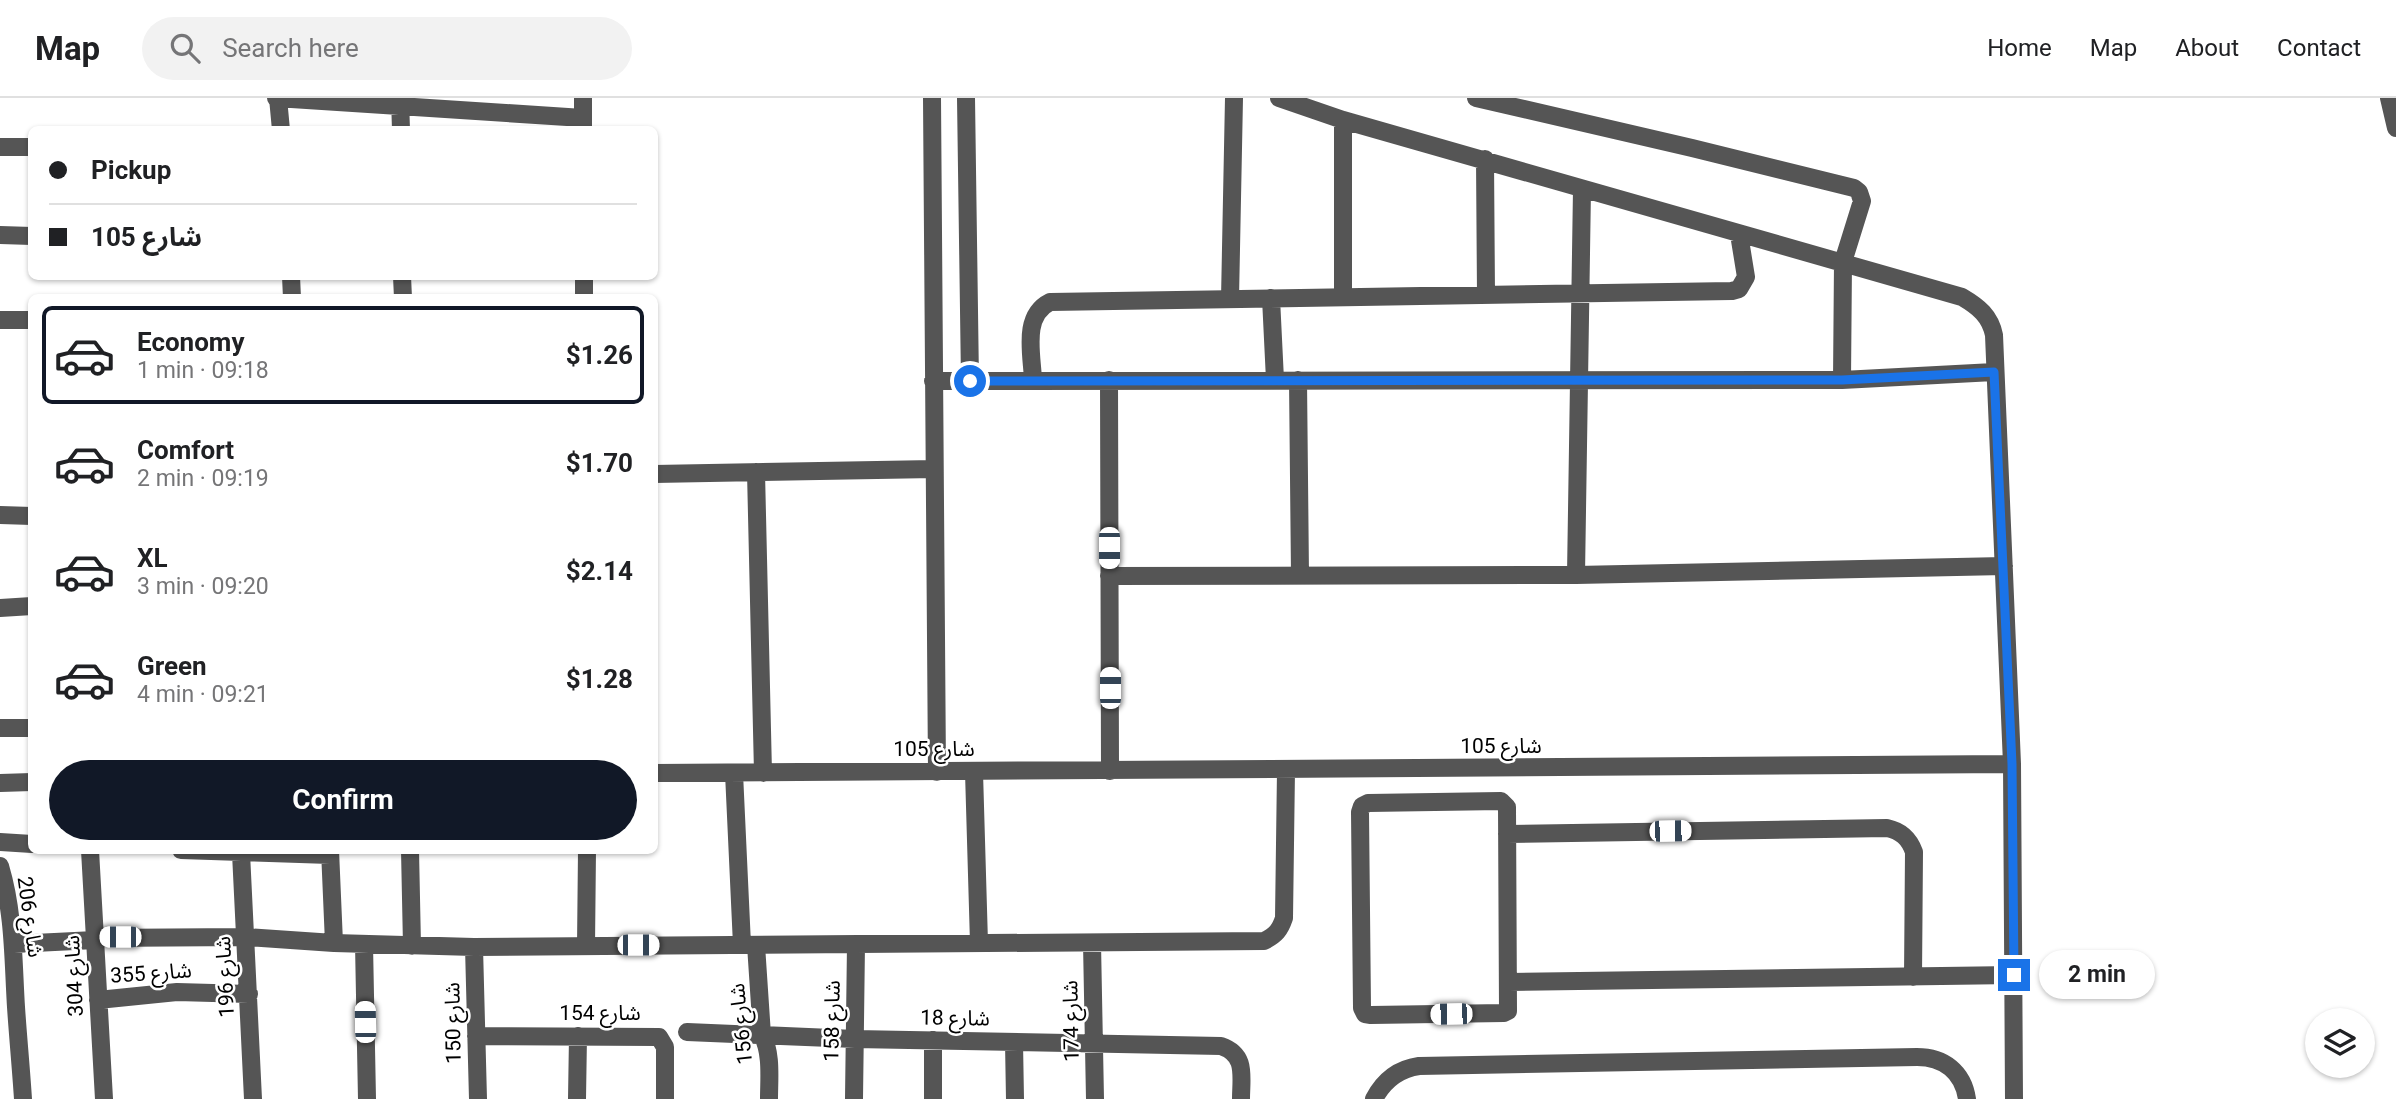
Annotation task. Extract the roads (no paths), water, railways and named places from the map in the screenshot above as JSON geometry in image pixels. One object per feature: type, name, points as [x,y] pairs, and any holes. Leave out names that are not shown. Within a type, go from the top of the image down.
[{"type":"street","points":[[280,126],[277,98],[400,102],[583,124],[583,98]]},
{"type":"street","points":[[932,98],[937,772]]},
{"type":"street","points":[[966,98],[970,381]]},
{"type":"street","points":[[1230,299],[1234,98]]},
{"type":"street","points":[[1279,98],[1343,120],[1962,297],[1978,307],[1992,326],[2012,764],[2014,1099]]},
{"type":"street","points":[[1476,98],[1854,188],[1859,192],[1862,201],[1843,262],[1842,380]]},
{"type":"street","points":[[2389,98],[2396,128]]},
{"type":"street","points":[[400,102],[401,126]]},
{"type":"street","points":[[1343,120],[1343,297]]},
{"type":"street","points":[[0,147],[28,148]]},
{"type":"street","points":[[1485,159],[1486,295]]},
{"type":"street","points":[[1576,575],[1582,188]]},
{"type":"street","points":[[0,234],[28,236]]},
{"type":"street","points":[[1033,380],[1033,318],[1040,307],[1049,302],[1732,291],[1739,289],[1746,277],[1739,234]]},
{"type":"street","points":[[1271,298],[1275,380]]},
{"type":"street","points":[[0,320],[28,320]]},
{"type":"street","points":[[933,380],[1842,380],[1994,372]]},
{"type":"street","points":[[1109,380],[1110,771]]},
{"type":"street","points":[[1298,380],[1300,575]]},
{"type":"street","points":[[658,474],[934,469]]},
{"type":"street","points":[[756,472],[763,773]]},
{"type":"street","points":[[0,515],[28,516]]},
{"type":"street","points":[[1110,576],[1576,575],[2004,566]]},
{"type":"street","points":[[0,608],[28,606]]},
{"type":"street","points":[[0,728],[28,728]]},
{"type":"street","name":"شارع 105","points":[[658,773],[2012,764]]},
{"type":"street","points":[[14,944],[95,939],[246,937],[334,943],[474,947],[1264,941],[1281,929],[1284,918],[1286,770]]},
{"type":"street","points":[[974,772],[979,943]]},
{"type":"street","name":"شارع 156","points":[[734,773],[749,945],[762,1035],[768,1056],[769,1099]]},
{"type":"street","points":[[0,783],[28,782]]},
{"type":"street","points":[[1501,801],[1507,807],[1509,982],[1509,1007],[1504,1013],[1365,1014],[1362,1008],[1362,806],[1368,803],[1501,801]]},
{"type":"street","points":[[1507,834],[1895,830],[1907,838],[1914,852],[1913,976]]},
{"type":"street","points":[[0,842],[28,844]]},
{"type":"street","name":"شارع 304","points":[[90,854],[104,1099]]},
{"type":"street","name":"شارع 196","points":[[241,854],[253,1099]]},
{"type":"street","points":[[330,854],[334,943]]},
{"type":"street","points":[[410,854],[412,946]]},
{"type":"street","points":[[586,946],[587,854]]},
{"type":"street","name":"شارع 206","points":[[0,866],[14,944],[8,1006],[23,1099]]},
{"type":"street","name":"شارع 174","points":[[1092,943],[1095,1099]]},
{"type":"street","points":[[364,944],[367,1099]]},
{"type":"street","name":"شارع 158","points":[[854,1099],[856,944]]},
{"type":"street","name":"شارع 150","points":[[474,947],[478,1099]]},
{"type":"street","points":[[1509,982],[2014,975]]},
{"type":"street","name":"شارع 355","points":[[98,1000],[177,992],[249,994]]},
{"type":"street","name":"شارع 18","points":[[687,1032],[855,1039],[1222,1046],[1232,1050],[1239,1058],[1241,1099]]},
{"type":"street","name":"شارع 154","points":[[476,1036],[659,1037],[665,1047],[666,1099]]},
{"type":"street","points":[[577,1099],[578,1036]]},
{"type":"street","points":[[933,1040],[933,1099]]},
{"type":"street","points":[[1014,1042],[1015,1099]]},
{"type":"street","points":[[1374,1099],[1378,1090],[1394,1075],[1419,1066],[1917,1057],[1938,1059],[1955,1070],[1965,1087],[1967,1099]]}]
